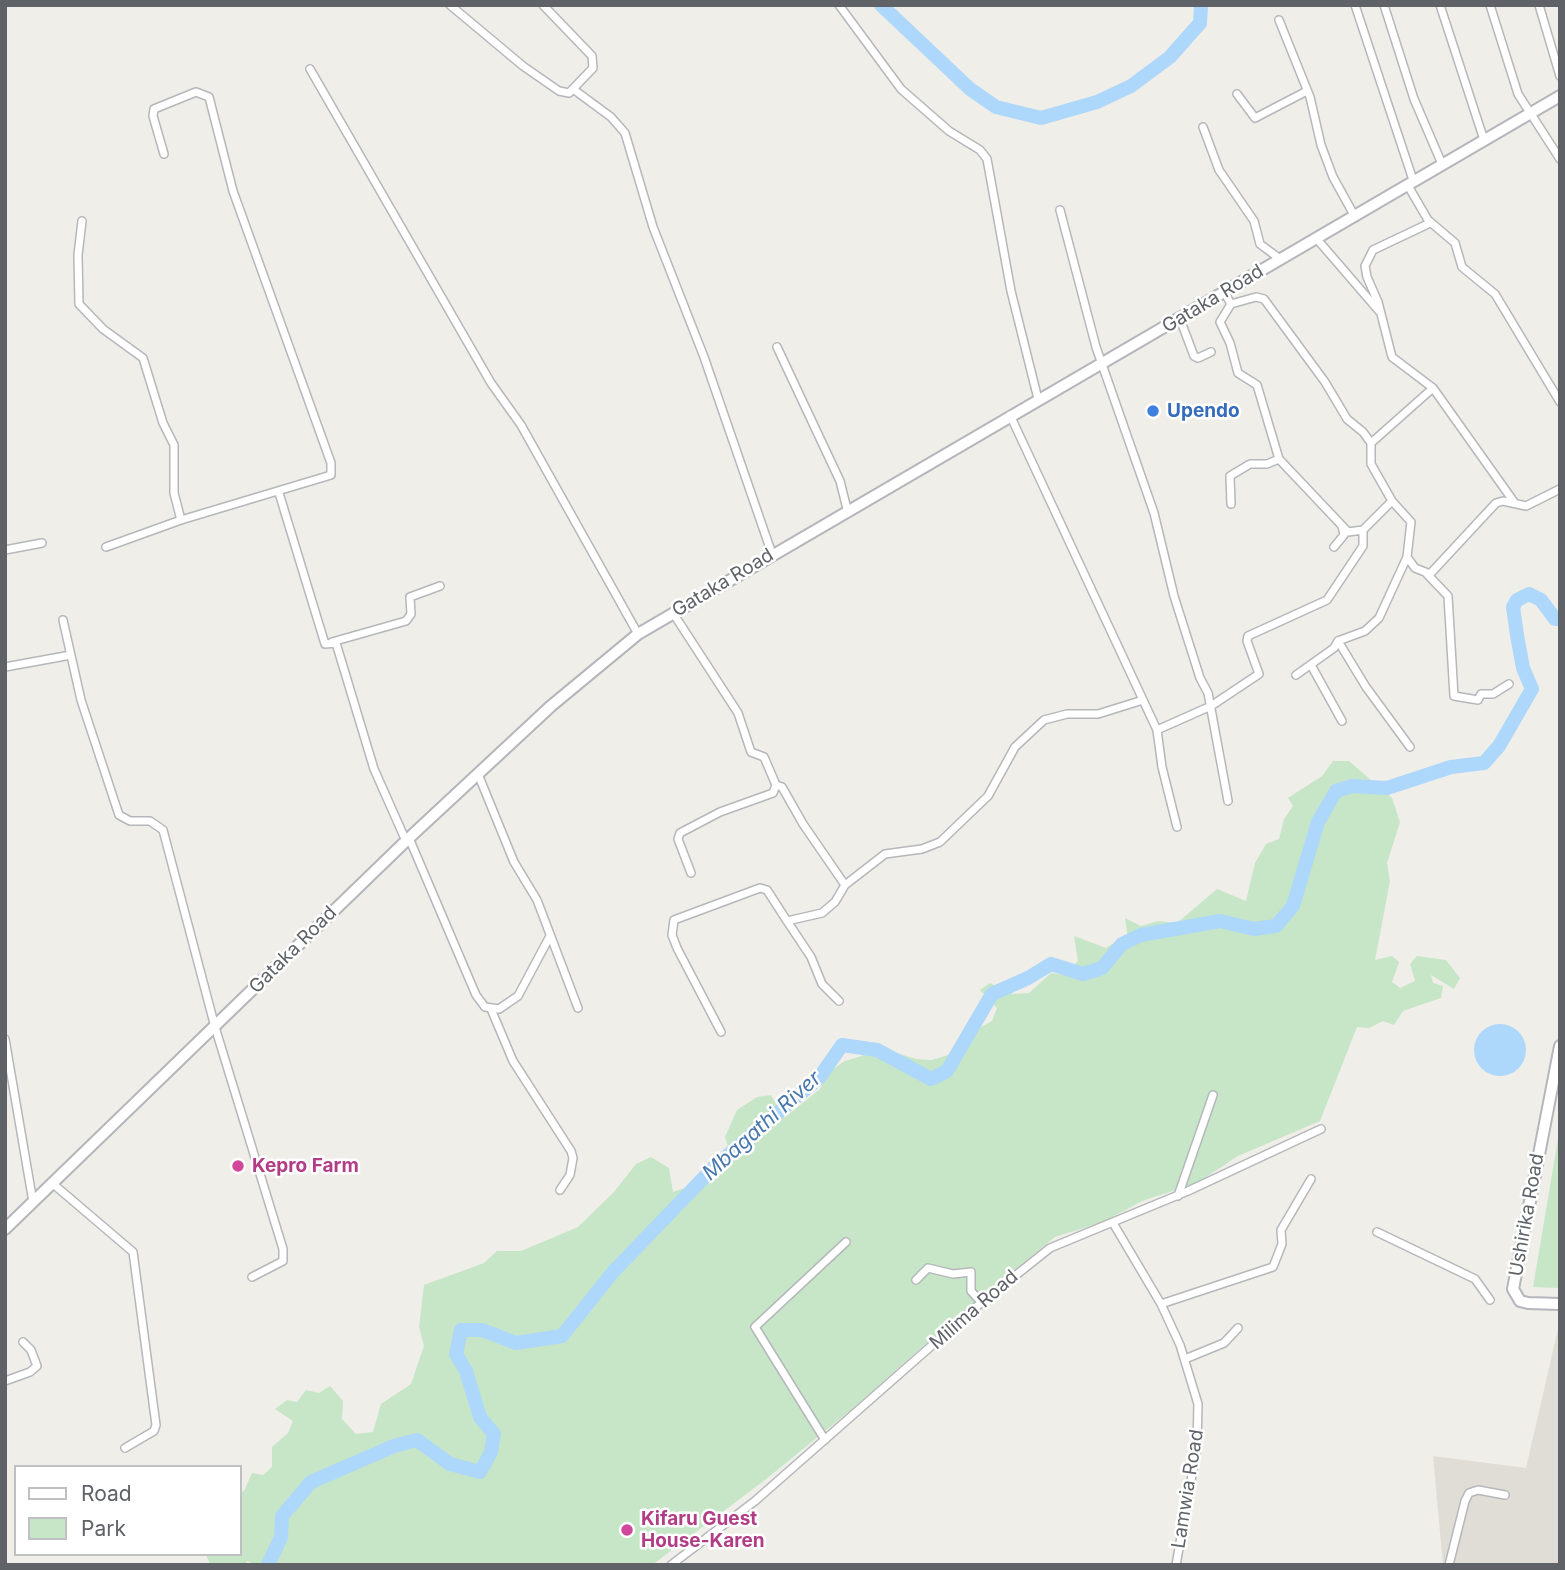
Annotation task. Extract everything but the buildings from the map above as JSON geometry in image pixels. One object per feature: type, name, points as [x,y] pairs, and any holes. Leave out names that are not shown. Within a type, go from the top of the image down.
[{"type":"street","points":[[450,5],[559,92],[569,93],[593,68],[592,56],[543,5]]},
{"type":"street","points":[[839,5],[901,89],[949,131],[980,150],[987,159],[1011,291],[1038,399]]},
{"type":"street","points":[[1355,5],[1410,182],[1430,223],[1455,243],[1462,267],[1494,294],[1560,402]]},
{"type":"street","points":[[1384,5],[1414,99],[1441,164]]},
{"type":"street","points":[[1440,5],[1483,140]]},
{"type":"street","points":[[1490,5],[1518,94],[1560,159]]},
{"type":"street","points":[[1539,5],[1560,76]]},
{"type":"street","points":[[1279,20],[1310,97],[1321,145],[1333,177],[1354,215]]},
{"type":"street","points":[[310,69],[491,383],[521,425],[638,634]]},
{"type":"street","points":[[573,89],[611,117],[625,133],[653,227],[704,357],[772,554]]},
{"type":"street","points":[[106,547],[181,520],[328,477],[333,472],[233,191],[209,97],[196,92],[154,109],[153,116],[164,154]]},
{"type":"street","points":[[1237,94],[1255,118],[1306,92]]},
{"type":"street","name":"Gataka Road","points":[[5,1229],[407,839],[638,634],[1560,96]]},
{"type":"street","points":[[1203,127],[1219,170],[1254,221],[1260,244],[1279,259]]},
{"type":"street","points":[[1060,211],[1103,362],[1154,513],[1174,596],[1211,706],[1228,801]]},
{"type":"street","points":[[82,221],[78,255],[79,304],[103,329],[143,358],[163,423],[174,445],[174,493],[181,520]]},
{"type":"street","points":[[1430,223],[1381,244],[1367,258],[1367,277],[1381,313],[1392,357],[1433,388],[1514,502]]},
{"type":"street","points":[[1316,237],[1381,313]]},
{"type":"street","points":[[1224,292],[1231,304]]},
{"type":"street","points":[[1296,675],[1334,648],[1338,641],[1365,631],[1378,618],[1406,557],[1411,522],[1392,501],[1371,464],[1371,443],[1347,419],[1325,382],[1264,299],[1256,297],[1231,304],[1220,322],[1230,343],[1238,373],[1257,385],[1279,459],[1348,532],[1363,530],[1392,501]]},
{"type":"street","points":[[1180,319],[1194,356],[1211,352]]},
{"type":"street","points":[[777,347],[840,481],[848,513]]},
{"type":"street","points":[[1371,443],[1433,388]]},
{"type":"street","points":[[1010,415],[1157,730],[1162,767],[1177,827]]},
{"type":"street","points":[[1231,504],[1230,476],[1250,464],[1267,464],[1279,459]]},
{"type":"street","points":[[1427,574],[1432,573],[1496,503],[1514,502],[1526,506],[1560,489]]},
{"type":"street","points":[[279,493],[325,644]]},
{"type":"street","points":[[1332,515],[1345,529],[1341,541],[1334,547]]},
{"type":"street","points":[[1157,730],[1211,706],[1259,674],[1247,641],[1248,636],[1327,600],[1363,546],[1363,530]]},
{"type":"street","points":[[5,550],[42,543]]},
{"type":"street","points":[[1406,557],[1448,596],[1454,696],[1478,700],[1481,694],[1493,694],[1509,684]]},
{"type":"street","points":[[325,644],[406,621],[411,614],[410,597],[440,586]]},
{"type":"street","points":[[673,613],[738,713],[751,752],[764,757],[776,785],[773,793],[720,812],[680,833],[678,839],[691,873]]},
{"type":"street","points":[[63,620],[80,700],[119,815],[130,821],[150,821],[163,830],[215,1027],[236,1088],[285,1256],[283,1261],[252,1277]]},
{"type":"street","points":[[1338,641],[1366,687],[1410,747]]},
{"type":"street","points":[[325,644],[336,643],[365,743],[479,1002],[491,1009],[513,1062],[571,1151],[570,1175],[560,1190]]},
{"type":"street","points":[[5,667],[71,655]]},
{"type":"street","points":[[1311,665],[1342,721]]},
{"type":"street","points":[[787,921],[822,913],[835,902],[845,885],[885,854],[922,849],[940,842],[988,796],[1015,747],[1044,720],[1067,714],[1098,714],[1143,700]]},
{"type":"street","points":[[478,774],[498,816],[514,862],[537,900],[579,1008]]},
{"type":"street","points":[[776,785],[782,787],[845,885]]},
{"type":"street","points":[[721,1032],[674,941],[671,928],[674,920],[760,888],[767,890],[811,957],[822,984],[839,1001]]},
{"type":"street","points":[[491,1009],[509,1004],[518,996],[550,936]]},
{"type":"street","points":[[5,1039],[33,1202]]},
{"type":"street","name":"Ushirika Road","points":[[1560,1046],[1513,1289],[1520,1301],[1560,1304]]},
{"type":"street","points":[[1178,1196],[1213,1094]]},
{"type":"street","name":"Milima Road","points":[[671,1565],[755,1501],[982,1303],[1050,1248],[1178,1196],[1321,1129]]},
{"type":"street","points":[[1161,1304],[1273,1267],[1282,1244],[1282,1230],[1311,1179]]},
{"type":"street","points":[[52,1183],[133,1252],[156,1425],[154,1431],[125,1448]]},
{"type":"street","name":"Lamwia Road","points":[[1113,1223],[1161,1304],[1185,1359],[1198,1404],[1199,1424],[1176,1565]]},
{"type":"street","points":[[1377,1232],[1475,1279],[1490,1300]]},
{"type":"street","points":[[825,1440],[755,1327],[846,1242]]},
{"type":"street","points":[[916,1280],[928,1268],[953,1274],[971,1272],[971,1291],[982,1303]]},
{"type":"street","points":[[1185,1359],[1224,1343],[1238,1328]]},
{"type":"street","points":[[5,1381],[30,1372],[37,1366],[31,1350],[23,1342]]},
{"type":"street","points":[[1449,1565],[1469,1493],[1478,1490],[1505,1495]]},
{"type":"shaded area","points":[[1560,1320],[1560,1565],[1443,1565],[1433,1456],[1526,1468]]},
{"type":"green space","points":[[1333,761],[1349,761],[1392,798],[1400,822],[1387,863],[1390,881],[1375,960],[1392,956],[1399,962],[1392,982],[1400,988],[1415,981],[1410,964],[1417,956],[1446,960],[1460,978],[1454,989],[1431,975],[1433,983],[1443,986],[1441,998],[1403,1011],[1394,1025],[1383,1021],[1369,1028],[1357,1027],[1320,1121],[1238,1156],[1197,1183],[1142,1201],[1103,1222],[1055,1237],[957,1316],[852,1409],[765,1480],[652,1565],[256,1565],[247,1561],[246,1565],[211,1565],[206,1556],[242,1556],[242,1492],[252,1473],[263,1475],[272,1467],[272,1447],[288,1433],[293,1421],[275,1409],[287,1400],[297,1402],[306,1390],[319,1393],[330,1386],[343,1401],[342,1419],[356,1434],[373,1432],[381,1404],[411,1384],[424,1346],[419,1327],[424,1285],[484,1263],[497,1251],[521,1251],[578,1227],[614,1192],[636,1164],[651,1157],[669,1168],[673,1192],[712,1179],[732,1160],[725,1137],[737,1110],[757,1097],[771,1095],[784,1118],[820,1089],[830,1071],[845,1061],[884,1049],[916,1059],[932,1060],[951,1054],[965,1036],[992,1021],[997,1008],[980,990],[990,983],[1013,994],[1029,993],[1051,973],[1063,975],[1078,961],[1074,936],[1106,948],[1115,942],[1129,945],[1125,918],[1141,926],[1158,921],[1177,923],[1217,889],[1246,901],[1255,863],[1266,844],[1279,839],[1284,819],[1293,806],[1288,798],[1322,776]]},
{"type":"green space","points":[[1560,1127],[1560,1288],[1533,1287]]},
{"type":"water","points":[[1500,1024],[1510,1026],[1518,1032],[1524,1040],[1524,1060],[1518,1068],[1510,1074],[1500,1076],[1490,1074],[1482,1068],[1476,1060],[1474,1050],[1476,1040],[1482,1032],[1490,1026]]},
{"type":"waterway","points":[[881,5],[970,89],[996,107],[1041,118],[1097,102],[1131,86],[1170,57],[1200,23],[1201,5]]},
{"type":"waterway","name":"Mbagathi River","points":[[268,1565],[281,1537],[282,1516],[311,1482],[394,1446],[417,1440],[450,1464],[480,1472],[491,1452],[494,1434],[480,1417],[466,1371],[456,1354],[461,1330],[482,1330],[516,1343],[562,1336],[613,1272],[715,1166],[819,1078],[842,1045],[877,1050],[931,1079],[947,1071],[992,994],[1051,964],[1083,974],[1102,968],[1122,944],[1141,935],[1220,921],[1254,929],[1276,926],[1293,906],[1318,822],[1336,791],[1352,786],[1387,788],[1451,767],[1484,763],[1499,746],[1532,689],[1523,668],[1513,607],[1517,600],[1529,594],[1541,600],[1555,619],[1560,619]]},
{"type":"place","name":"Upendo","points":[[1153,411]]},
{"type":"place","name":"Kepro Farm","points":[[238,1166]]},
{"type":"place","name":"Kifaru Guest House-Karen","points":[[627,1530]]}]
